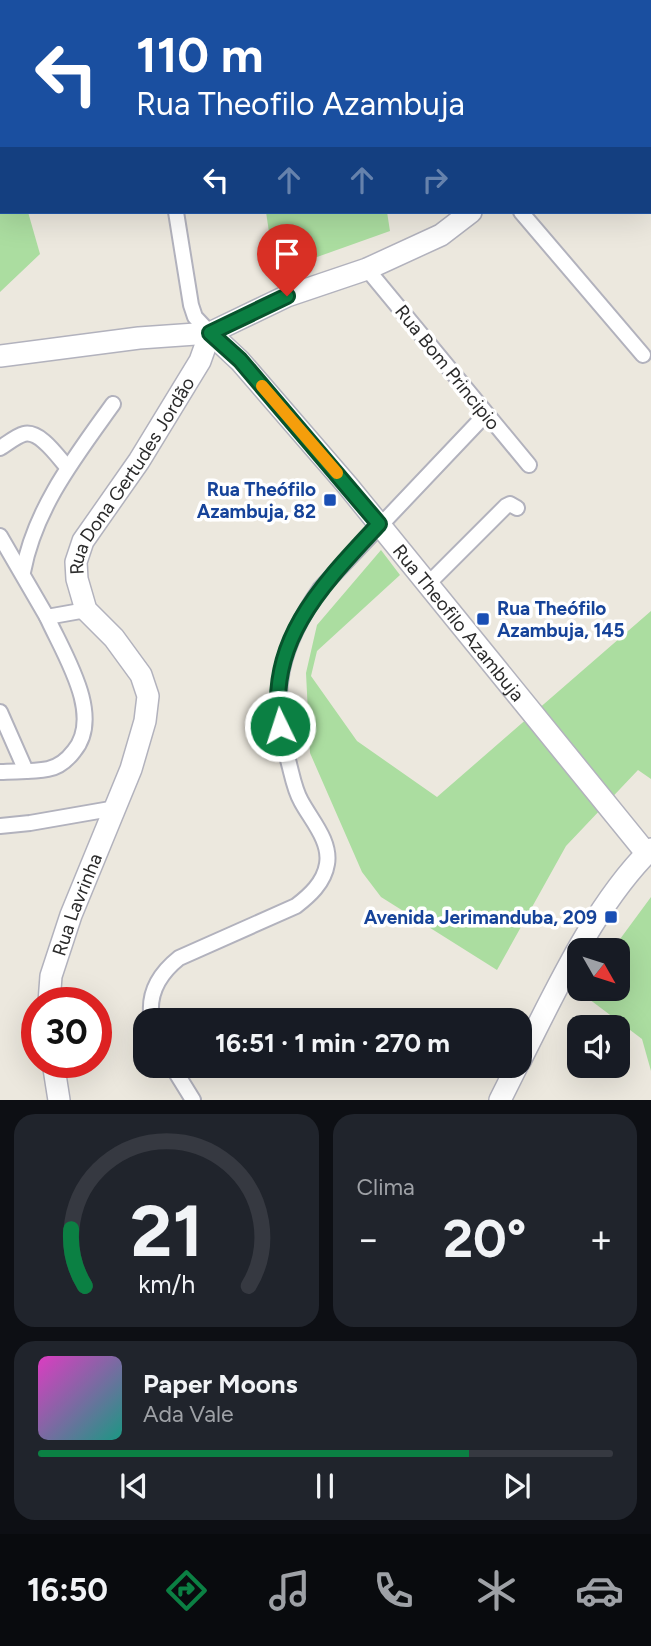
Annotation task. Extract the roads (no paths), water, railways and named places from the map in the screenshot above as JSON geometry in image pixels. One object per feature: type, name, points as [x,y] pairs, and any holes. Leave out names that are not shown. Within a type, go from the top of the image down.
[{"type":"street","points":[[176,214],[191,306],[195,317],[210,333]]},
{"type":"street","points":[[0,356],[139,338],[210,333],[287,296],[368,269],[441,235],[468,214]]},
{"type":"street","points":[[523,214],[643,355]]},
{"type":"street","name":"Rua Bom Principio","points":[[368,269],[529,465]]},
{"type":"street","name":"Rua Theofilo Azambuja","points":[[210,333],[240,360],[379,524],[649,852]]},
{"type":"street","name":"Rua Dona Gertudes Jordão","points":[[116,808],[145,720],[148,696],[141,675],[114,638],[86,610],[77,579],[76,562],[83,541],[139,461],[201,360],[210,333]]},
{"type":"street","points":[[23,572],[31,536],[68,467],[113,404]]},
{"type":"street","points":[[150,1008],[152,993],[168,966],[179,958],[296,906],[310,895],[322,879],[327,864],[327,850],[299,798],[283,744],[277,708],[278,681],[300,618],[320,589],[379,524],[486,414]]},
{"type":"street","points":[[0,448],[23,434],[30,433],[37,436],[68,467]]},
{"type":"street","points":[[428,584],[506,506],[510,504],[517,508]]},
{"type":"street","points":[[0,536],[47,617],[85,702],[86,717],[77,748],[66,761],[50,769],[0,772]]},
{"type":"street","points":[[47,617],[86,610]]},
{"type":"street","points":[[0,712],[26,771]]},
{"type":"street","points":[[0,825],[30,823],[116,808]]},
{"type":"street","name":"Rua Lavrinha","points":[[50,987],[51,976],[71,915],[116,808]]},
{"type":"street","points":[[532,1039],[591,928],[614,893],[649,852]]},
{"type":"street","points":[[56,1078],[59,1100]]},
{"type":"street","points":[[179,1078],[193,1100]]},
{"type":"street","points":[[500,1100],[511,1078]]},
{"type":"place","name":"Rua Theófilo Azambuja, 82","points":[[330,500]]},
{"type":"place","name":"Rua Theófilo Azambuja, 145","points":[[483,619]]},
{"type":"place","name":"Avenida Jerimanduba, 209","points":[[611,917]]}]
